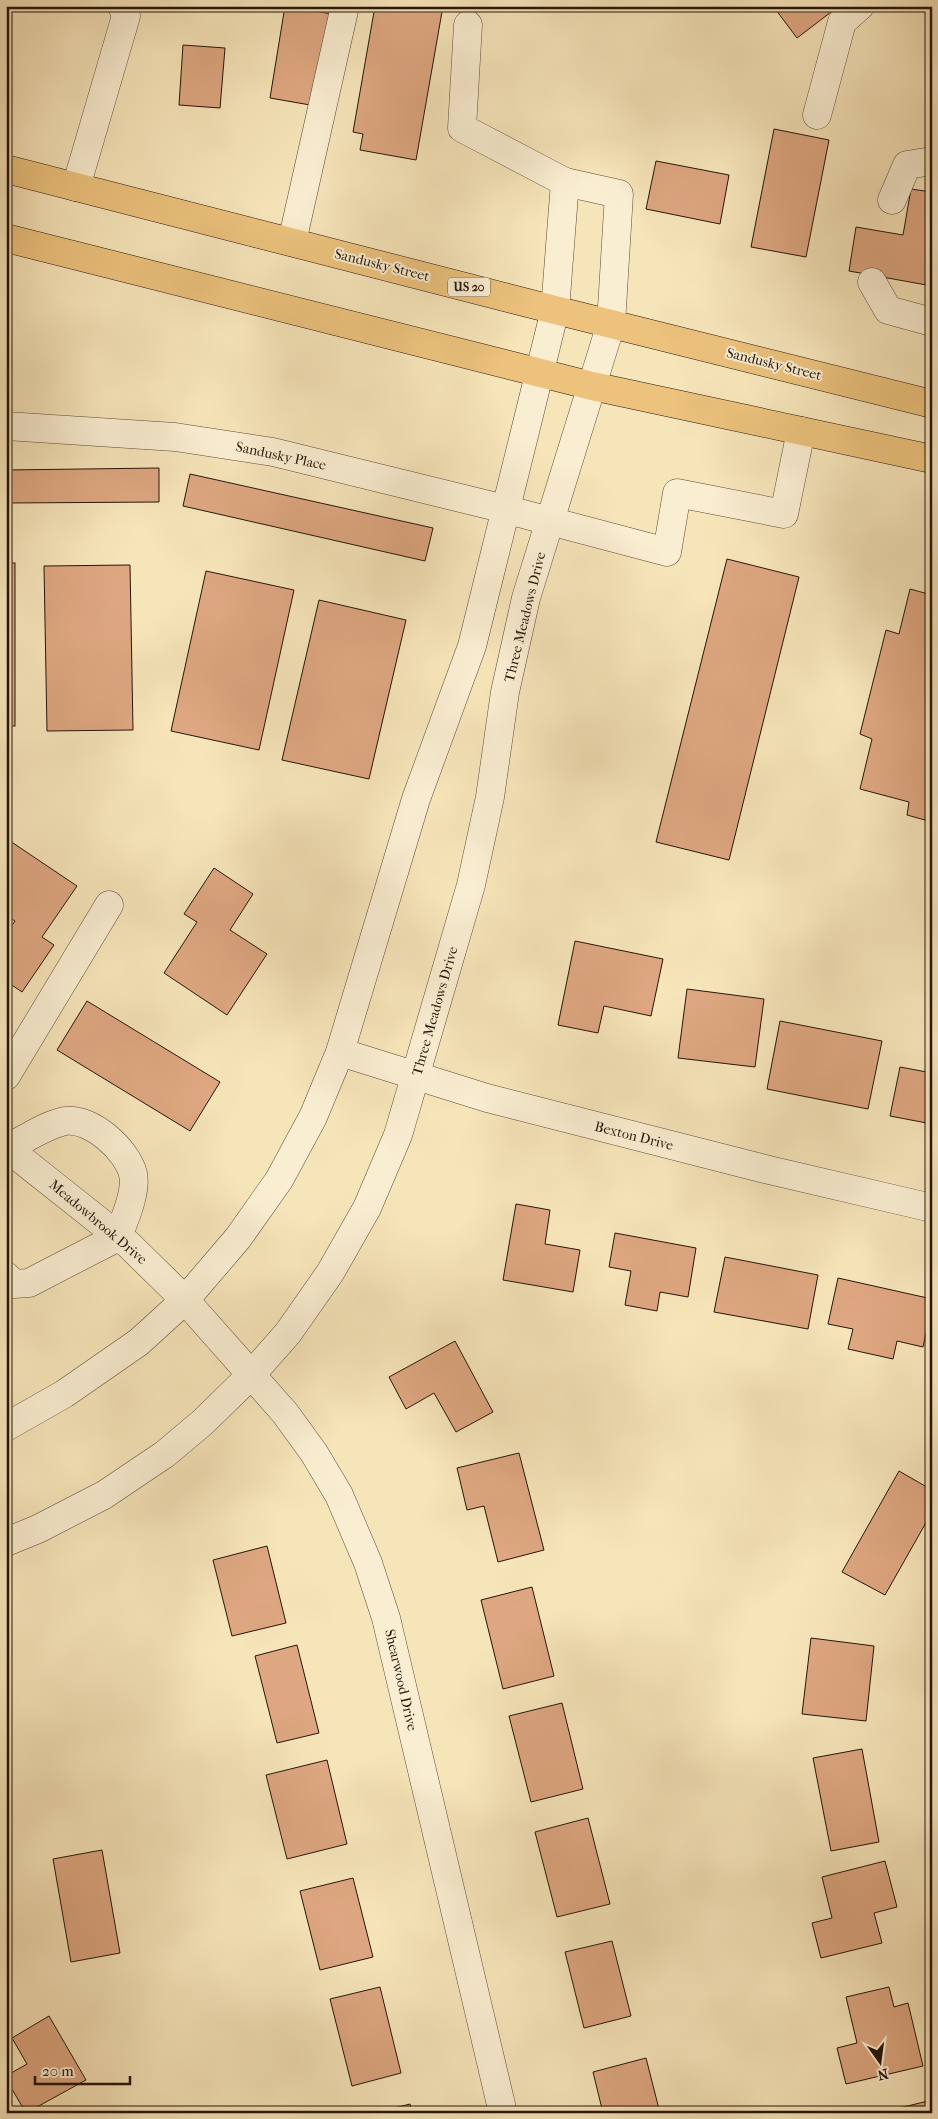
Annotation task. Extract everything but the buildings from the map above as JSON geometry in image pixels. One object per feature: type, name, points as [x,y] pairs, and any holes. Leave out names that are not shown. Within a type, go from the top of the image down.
[{"type":"main road","name":"Sandusky Street","points":[[6,169],[555,310],[932,404]]},
{"type":"main road","points":[[6,238],[592,386],[932,459]]},
{"type":"street","points":[[76,187],[126,16],[122,6]]},
{"type":"street","points":[[292,242],[345,6]]},
{"type":"street","points":[[817,115],[842,22],[860,6]]},
{"type":"street","points":[[6,1426],[64,1394],[139,1342],[185,1300],[238,1238],[278,1180],[313,1116],[340,1052],[416,799],[472,646],[555,310],[565,182],[462,128],[468,24]]},
{"type":"street","points":[[892,200],[908,166],[932,162]]},
{"type":"street","name":"Three Meadows Drive","points":[[6,1542],[38,1529],[104,1495],[165,1454],[203,1422],[251,1375],[288,1333],[330,1273],[367,1208],[398,1135],[471,884],[490,797],[505,692],[526,598],[611,324],[619,194],[565,182]]},
{"type":"street","points":[[872,282],[888,310],[932,322]]},
{"type":"street","name":"Sandusky Place","points":[[6,426],[175,437],[273,452],[507,509],[667,552],[677,493],[784,514],[801,431]]},
{"type":"street","points":[[6,1076],[109,905]]},
{"type":"street","name":"Bexton Drive","points":[[340,1052],[487,1098],[769,1170],[932,1208]]},
{"type":"street","points":[[6,1148],[40,1131],[66,1121],[91,1126],[118,1146],[133,1174],[131,1198],[118,1237],[29,1283],[14,1284],[6,1276]]},
{"type":"street","name":"Meadowbrook Drive","points":[[6,1148],[118,1237],[185,1300]]},
{"type":"street","name":"Shearwood Drive","points":[[185,1300],[285,1413],[314,1453],[339,1495],[368,1563],[386,1618],[503,2113]]}]
